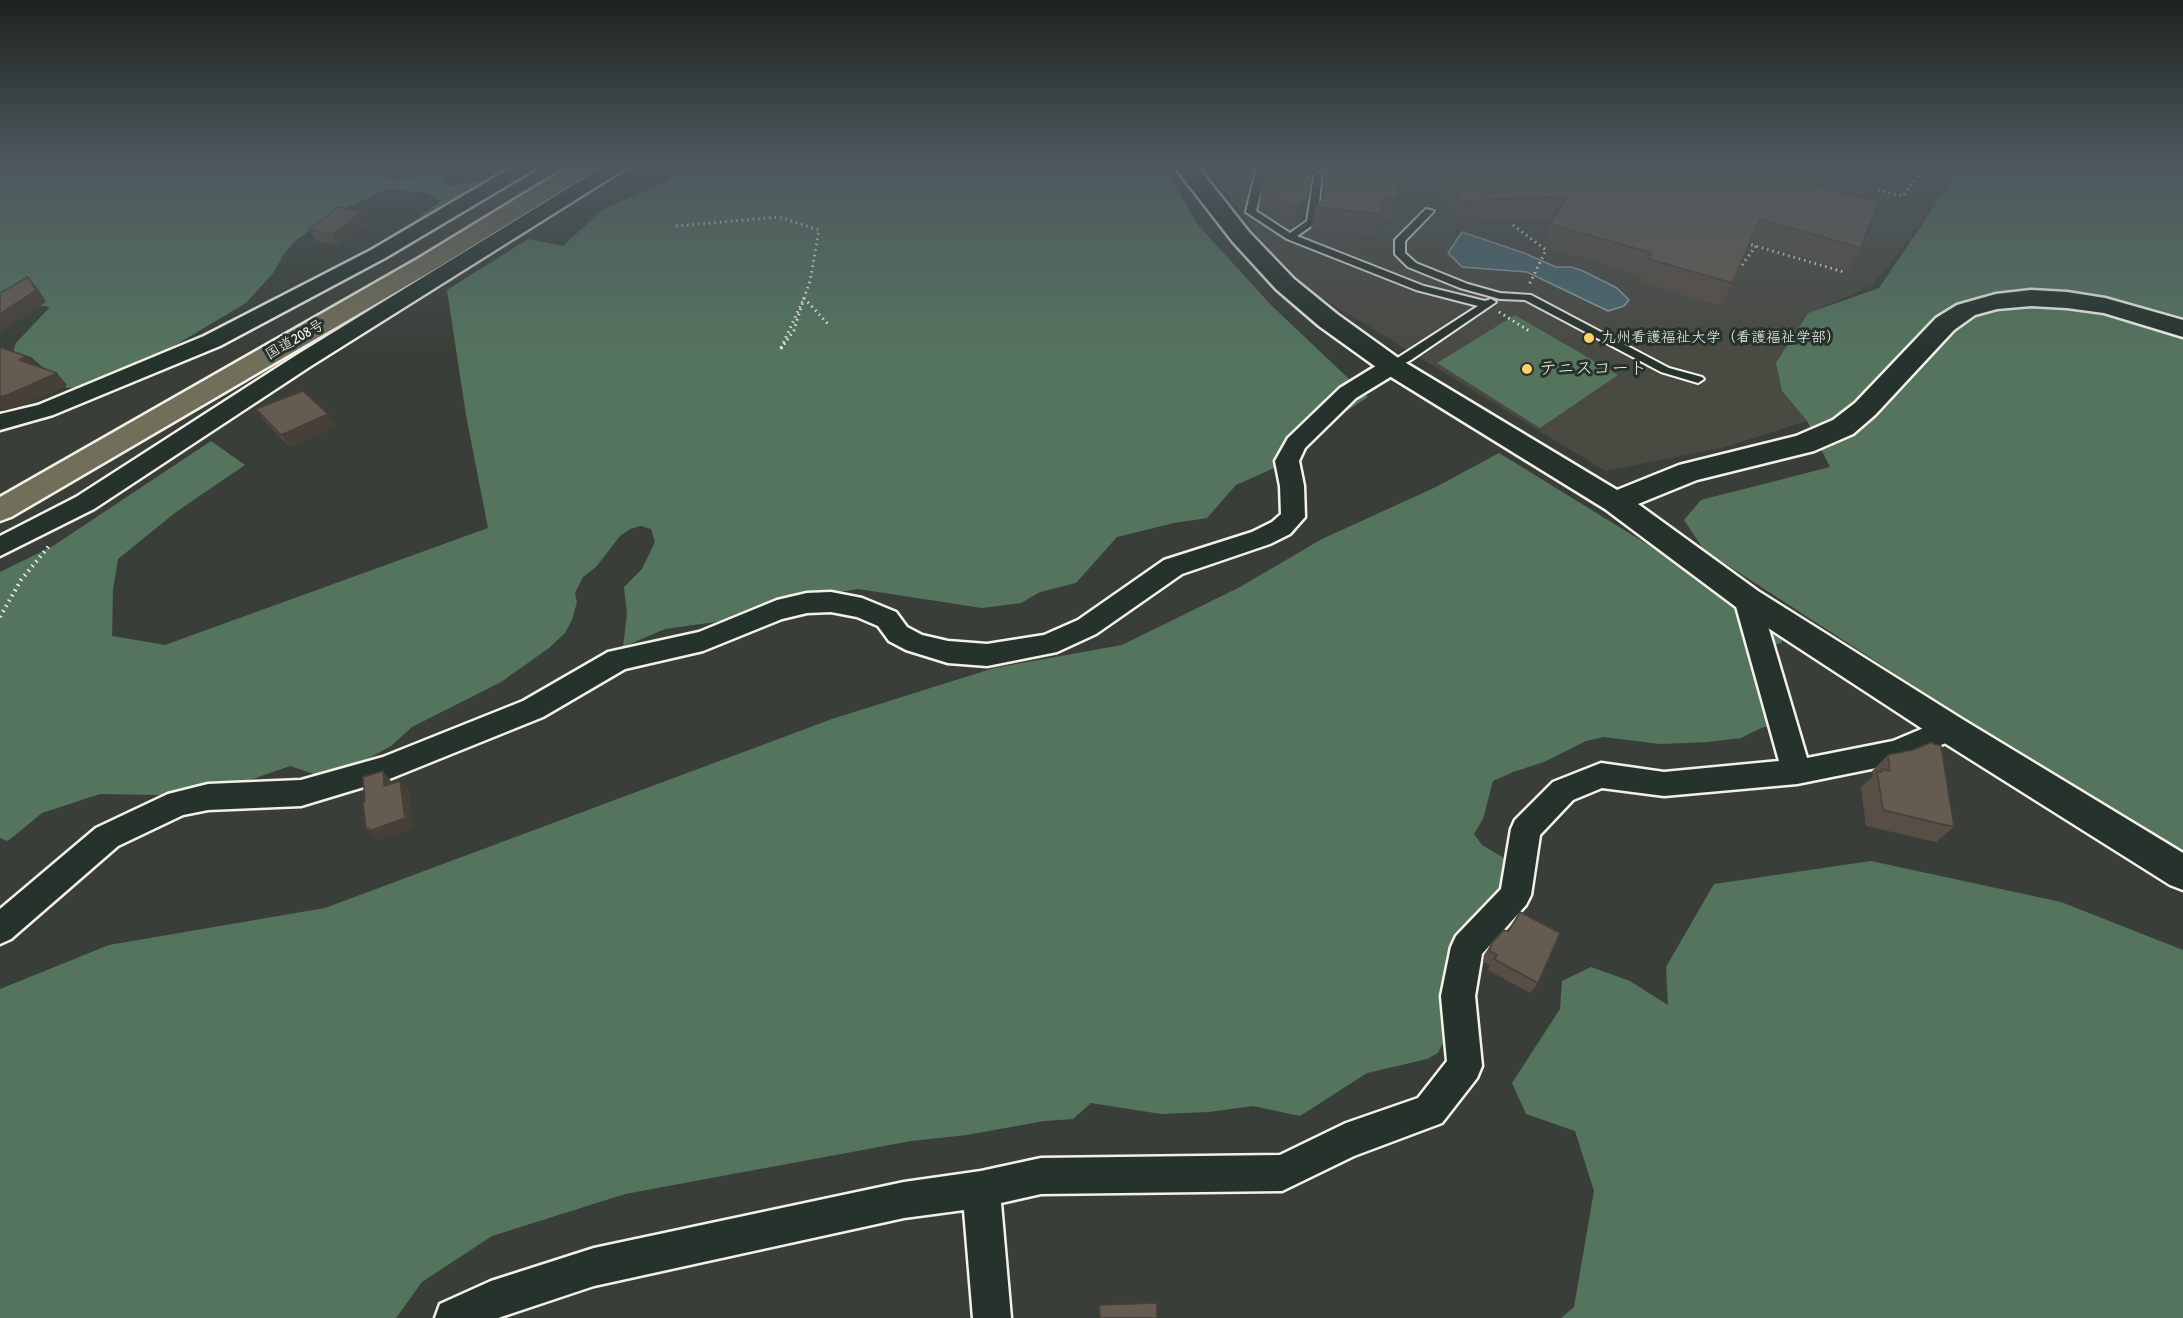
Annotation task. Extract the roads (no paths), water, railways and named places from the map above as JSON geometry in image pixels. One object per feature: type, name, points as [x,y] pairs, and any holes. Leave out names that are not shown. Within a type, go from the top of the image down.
[{"type":"highway","name":"国道208号","points":[[0,484],[451,228]]},
{"type":"highway","name":"国道208号","points":[[0,510],[418,269],[486,228]]},
{"type":"street","points":[[0,422],[45,410],[212,341],[378,254],[423,228]]},
{"type":"street","points":[[0,547],[85,503],[303,361],[518,228]]},
{"type":"street","points":[[1234,228],[1285,284],[1328,320],[1392,366],[1615,502],[1747,599],[1950,729],[2183,873]]},
{"type":"street","points":[[1615,502],[1689,472],[1804,444],[1843,427],[1865,409],[1945,324],[1966,310],[1996,302],[2031,298],[2067,300],[2105,306],[2183,329]]},
{"type":"street","points":[[0,929],[107,837],[177,803],[208,796],[300,793],[387,768],[533,709],[618,660],[703,641],[777,610],[807,603],[831,602],[862,608],[887,619],[898,633],[915,643],[948,652],[987,655],[1048,645],[1088,627],[1173,567],[1253,541],[1281,528],[1293,518],[1292,486],[1287,460],[1296,444],[1348,393],[1392,366]]},
{"type":"street","points":[[1747,599],[1797,771]]},
{"type":"street","points":[[454,1318],[506,1295],[594,1267],[904,1200],[981,1189],[1041,1176],[1282,1173],[1346,1142],[1431,1111],[1465,1066],[1458,996],[1467,947],[1515,895],[1526,829],[1563,791],[1600,775],[1664,784],[1797,771],[1896,752],[1950,729]]},
{"type":"street","points":[[981,1189],[992,1318]]},
{"type":"lane","points":[[1275,228],[1290,237],[1420,288],[1487,305]]},
{"type":"lane","points":[[1290,237],[1304,228]]},
{"type":"lane","points":[[1412,228],[1400,240],[1400,254],[1412,265],[1464,286],[1500,296],[1527,297],[1665,370],[1698,379]]},
{"type":"lane","points":[[1392,366],[1500,296]]},
{"type":"water","points":[[1462,232],[1524,253],[1556,267],[1571,267],[1583,271],[1617,288],[1629,300],[1624,306],[1608,311],[1527,272],[1462,267],[1448,253]]},
{"type":"place","name":"九州看護福祉大学（看護福祉学部）","points":[[1589,338]]},
{"type":"place","name":"テニスコート","points":[[1527,369]]}]
